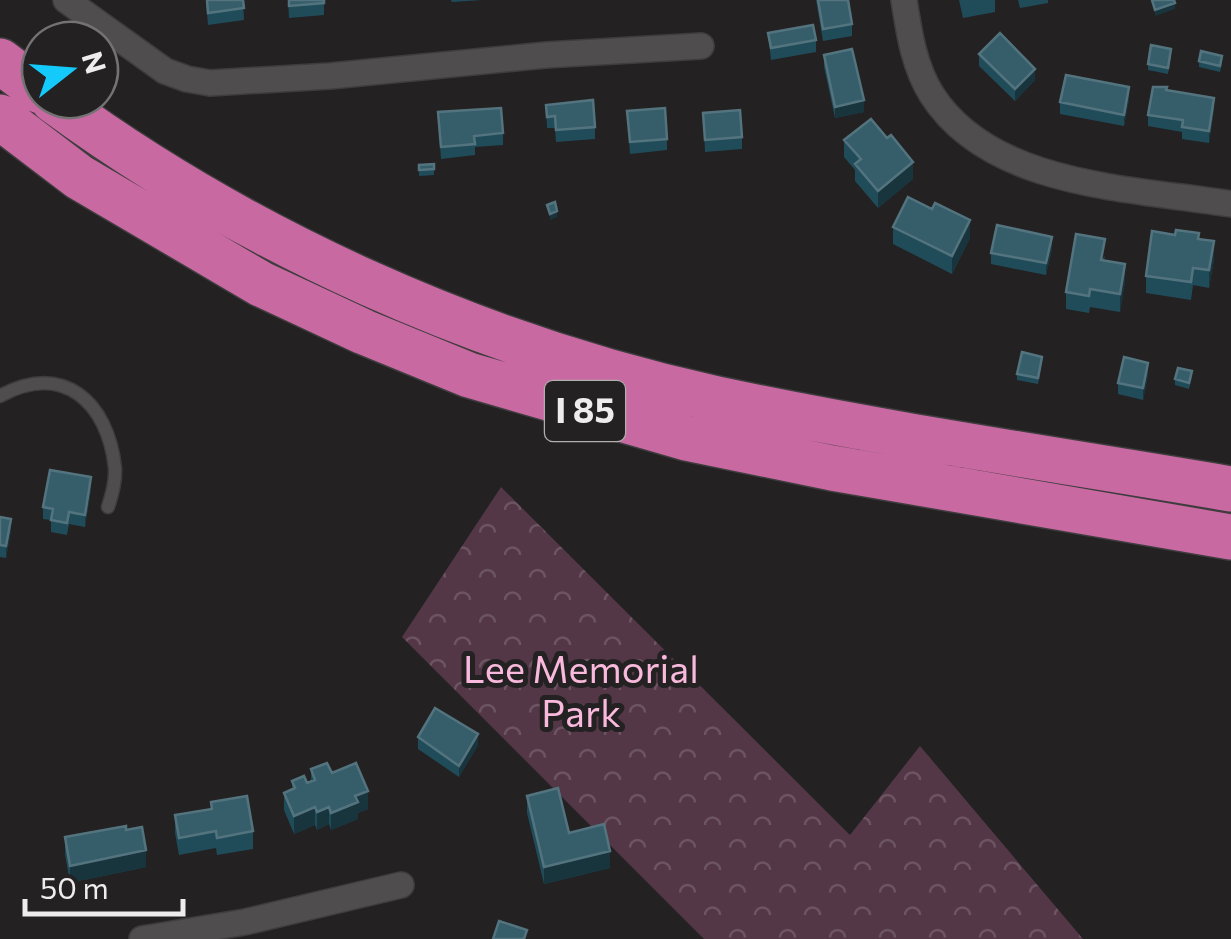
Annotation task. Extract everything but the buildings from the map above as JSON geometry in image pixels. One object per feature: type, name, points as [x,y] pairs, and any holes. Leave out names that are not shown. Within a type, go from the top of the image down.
[{"type":"highway","name":"I 85","points":[[0,117],[79,178],[262,284],[469,375],[686,438],[851,472],[1231,537]]},
{"type":"highway","name":"I 85","points":[[83,120],[163,173],[252,224],[344,270],[519,342],[716,398],[1231,488]]},
{"type":"street","points":[[66,0],[165,71],[210,82],[701,46]]},
{"type":"street","points":[[904,0],[911,42],[930,93],[962,129],[1000,157],[1068,178],[1231,204]]},
{"type":"street","points":[[142,939],[246,922],[401,884]]},
{"type":"lane","points":[[0,396],[35,382],[53,382],[83,396],[108,439],[115,468],[108,508]]},
{"type":"green space","name":"Lee Memorial Park","points":[[501,487],[850,835],[920,746],[1083,939],[704,939],[402,637]]}]
